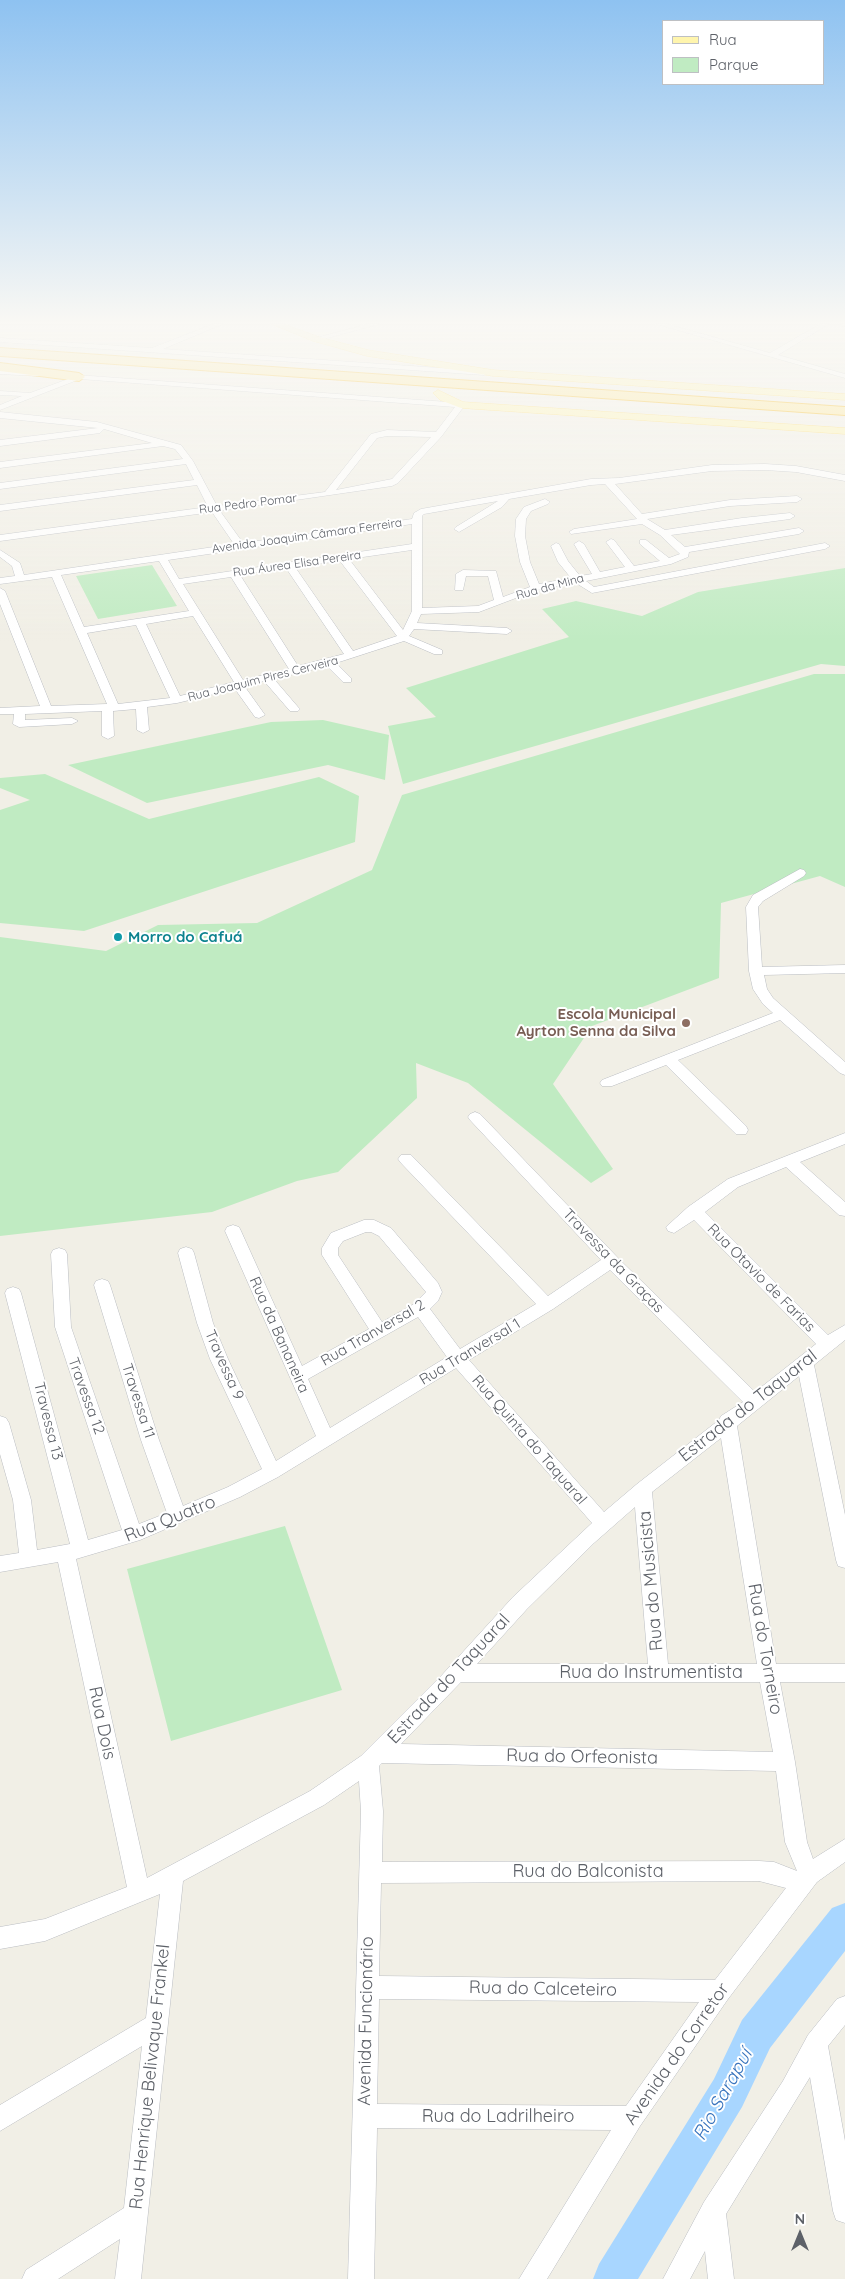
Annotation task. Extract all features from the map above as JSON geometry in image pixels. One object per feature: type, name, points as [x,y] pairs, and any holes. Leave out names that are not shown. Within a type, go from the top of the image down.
[{"type":"street","points":[[0,443],[102,430]]},
{"type":"street","points":[[118,430],[166,443],[182,450],[214,508],[240,546]]},
{"type":"street","name":"Rua Pedro Pomar","points":[[0,538],[378,486],[395,480],[441,430]]},
{"type":"street","points":[[336,504],[328,494],[374,436],[387,433],[438,435]]},
{"type":"street","points":[[0,465],[166,443]]},
{"type":"street","points":[[0,486],[189,461]]},
{"type":"street","name":"Avenida Joaquim Câmara Ferreira","points":[[0,581],[417,521],[418,513],[421,512],[591,482],[608,482],[712,468],[735,467],[796,469],[845,478]]},
{"type":"street","points":[[0,508],[200,482]]},
{"type":"street","points":[[608,482],[623,491],[642,519],[662,533],[683,554]]},
{"type":"street","points":[[459,529],[499,505],[507,497]]},
{"type":"street","points":[[574,532],[730,503],[797,499]]},
{"type":"street","points":[[535,588],[524,562],[520,536],[520,519],[528,509],[545,502]]},
{"type":"street","points":[[662,533],[790,516]]},
{"type":"street","name":"Rua Joaquim Pires Cerveira","points":[[0,711],[111,708],[141,706],[177,700],[268,679],[385,646],[404,636],[411,626],[417,611],[417,521]]},
{"type":"street","name":"Rua da Mina","points":[[417,611],[472,610],[500,602],[535,588],[668,562],[683,554],[799,531]]},
{"type":"street","points":[[611,542],[631,569]]},
{"type":"street","points":[[642,542],[668,562]]},
{"type":"street","points":[[579,544],[597,575]]},
{"type":"street","name":"Rua Áurea Elisa Pereira","points":[[176,582],[418,546]]},
{"type":"street","points":[[556,546],[563,562],[577,579],[590,589],[595,590],[825,546]]},
{"type":"street","points":[[0,552],[17,565],[20,578]]},
{"type":"street","points":[[161,557],[259,716]]},
{"type":"street","points":[[343,558],[404,636],[438,652]]},
{"type":"street","points":[[289,565],[352,656]]},
{"type":"street","points":[[459,588],[463,573],[493,572],[495,589],[500,602]]},
{"type":"street","points":[[55,573],[111,708],[108,736]]},
{"type":"street","points":[[233,573],[296,671]]},
{"type":"street","points":[[0,591],[3,605],[47,709]]},
{"type":"street","points":[[80,631],[194,613]]},
{"type":"street","points":[[140,622],[177,700]]},
{"type":"street","points":[[411,626],[465,627],[507,631]]},
{"type":"street","points":[[329,662],[347,680]]},
{"type":"street","points":[[268,679],[294,709]]},
{"type":"street","points":[[141,706],[143,730]]},
{"type":"street","points":[[70,734],[76,709]]},
{"type":"street","points":[[20,710],[19,724],[72,722]]},
{"type":"street","points":[[800,873],[758,898],[752,907],[756,971],[760,989],[768,1001],[845,1070]]},
{"type":"street","points":[[756,971],[845,969]]},
{"type":"street","points":[[607,1083],[782,1014]]},
{"type":"street","points":[[668,1060],[741,1130]]},
{"type":"street","name":"Travessa da Graças","points":[[475,1117],[611,1261],[753,1401]]},
{"type":"street","points":[[674,1227],[733,1183],[790,1162],[845,1138]]},
{"type":"street","points":[[406,1159],[547,1305]]},
{"type":"street","points":[[790,1162],[845,1211]]},
{"type":"street","name":"Rua Otavio de Farias","points":[[694,1211],[827,1345]]},
{"type":"street","name":"Rua Tranversal 2","points":[[297,1376],[379,1331],[420,1308],[432,1297],[434,1292],[428,1281],[385,1232],[374,1226],[364,1226],[337,1237],[330,1248],[330,1255],[379,1331]]},
{"type":"street","name":"Rua da Bananeira","points":[[232,1231],[326,1438]]},
{"type":"street","name":"Travessa 9","points":[[186,1253],[205,1323],[272,1472]]},
{"type":"street","name":"Travessa 12","points":[[58,1254],[63,1327],[133,1535]]},
{"type":"street","name":"Rua Tranversal 1","points":[[326,1438],[547,1305],[611,1261]]},
{"type":"street","name":"Travessa 11","points":[[102,1285],[150,1440],[177,1516]]},
{"type":"street","name":"Travessa 13","points":[[13,1293],[36,1374],[73,1551]]},
{"type":"street","name":"Rua Quinta do Taquaral","points":[[420,1308],[458,1359],[603,1523]]},
{"type":"street","name":"Estrada do Taquaral","points":[[0,1938],[45,1930],[139,1893],[316,1798],[374,1758],[520,1603],[603,1523],[727,1421],[845,1331]]},
{"type":"street","points":[[805,1362],[845,1560]]},
{"type":"street","name":"Rua do Torneiro","points":[[727,1421],[768,1673],[785,1762],[796,1842],[806,1880]]},
{"type":"street","points":[[0,1423],[22,1500],[29,1559]]},
{"type":"street","name":"Rua Quatro","points":[[0,1564],[73,1551],[133,1535],[234,1492],[272,1472],[326,1438]]},
{"type":"street","name":"Rua do Musicista","points":[[643,1489],[659,1674]]},
{"type":"street","name":"Rua Dois","points":[[73,1551],[139,1893]]},
{"type":"street","name":"Rua do Instrumentista","points":[[456,1673],[845,1673]]},
{"type":"street","name":"Rua do Orfeonista","points":[[374,1758],[785,1762]]},
{"type":"street","name":"Avenida Funcionário","points":[[360,2279],[374,1758]]},
{"type":"street","name":"Avenida do Corretor","points":[[532,2279],[632,2118],[720,1991],[806,1880],[845,1849]]},
{"type":"street","name":"Rua do Balconista","points":[[370,1873],[759,1871],[806,1880]]},
{"type":"street","name":"Rua Henrique Belivaque Frankel","points":[[128,2279],[172,1876]]},
{"type":"street","name":"Rua do Calceteiro","points":[[367,1987],[720,1991]]},
{"type":"street","points":[[676,2279],[713,2211],[791,2089],[816,2043],[845,2007]]},
{"type":"street","points":[[0,2119],[155,2025]]},
{"type":"street","points":[[816,2043],[845,2211]]},
{"type":"street","name":"Rua do Ladrilheiro","points":[[364,2116],[632,2118]]},
{"type":"street","points":[[713,2211],[721,2279]]},
{"type":"street","points":[[35,2279],[135,2215]]},
{"type":"green space","points":[[152,565],[177,606],[98,619],[76,576]]},
{"type":"green space","points":[[845,568],[845,666],[821,664],[403,784],[388,726],[436,717],[406,688],[569,637],[542,609],[576,601],[642,616],[698,592]]},
{"type":"green space","points":[[814,674],[845,674],[845,887],[820,876],[721,903],[719,978],[592,1026],[553,1084],[613,1169],[591,1183],[468,1083],[416,1063],[417,1098],[338,1172],[297,1181],[212,1212],[0,1236],[0,937],[106,951],[158,925],[257,923],[372,870],[402,795]]},
{"type":"green space","points":[[323,720],[389,735],[385,780],[328,765],[147,803],[68,765],[271,722]]},
{"type":"green space","points":[[45,774],[149,819],[319,777],[359,796],[355,842],[84,931],[0,923],[0,810],[30,800],[0,788],[0,778]]},
{"type":"green space","points":[[285,1526],[342,1690],[171,1741],[127,1569]]},
{"type":"waterway","name":"Rio Sarapuí","points":[[614,2279],[728,2093],[756,2034],[845,1921]]},
{"type":"place","name":"Morro do Cafuá","points":[[118,937]]},
{"type":"place","name":"Escola Municipal Ayrton Senna da Silva","points":[[686,1023]]}]
